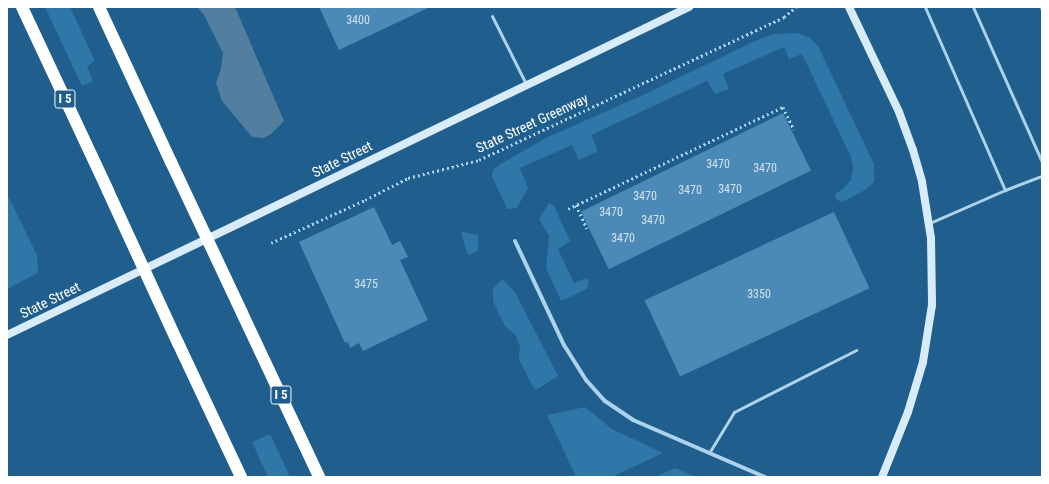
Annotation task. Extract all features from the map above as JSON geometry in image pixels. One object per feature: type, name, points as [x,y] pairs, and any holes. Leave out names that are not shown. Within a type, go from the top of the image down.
[{"type":"highway","name":"I 5","points":[[22,7],[241,477]]},
{"type":"highway","name":"I 5","points":[[99,7],[319,477]]},
{"type":"main road","name":"State Street","points":[[7,335],[689,7]]},
{"type":"main road","points":[[849,7],[899,112],[913,150],[922,182],[930,238],[932,305],[923,362],[908,412],[882,477]]},
{"type":"street","points":[[515,241],[564,345],[586,380],[605,401],[633,420],[765,477]]},
{"type":"lane","points":[[925,7],[1005,190]]},
{"type":"lane","points":[[973,7],[1042,162]]},
{"type":"lane","points":[[492,16],[527,84]]},
{"type":"lane","points":[[928,224],[1005,190],[1042,176]]},
{"type":"lane","points":[[709,453],[734,412],[856,350]]},
{"type":"path","name":"State Street Greenway","points":[[271,243],[365,200],[408,178],[479,160],[784,17],[796,7]]},
{"type":"path","points":[[568,209],[783,107],[794,130]]},
{"type":"path","points":[[576,205],[587,229]]},
{"type":"shaded area","points":[[45,7],[70,7],[95,61],[87,66],[93,81],[82,86]]},
{"type":"shaded area","points":[[197,7],[235,7],[284,121],[271,134],[264,138],[252,137],[222,101],[216,83],[221,68],[223,53],[204,15]]},
{"type":"shaded area","points":[[798,33],[810,38],[818,46],[874,164],[874,182],[865,190],[842,202],[837,200],[835,194],[842,190],[851,180],[853,168],[851,157],[802,54],[789,59],[784,47],[723,74],[729,89],[715,94],[707,81],[591,135],[598,151],[579,160],[572,145],[520,168],[528,188],[517,208],[507,209],[492,176],[493,170],[499,165],[548,137],[645,94],[757,40],[773,34]]},
{"type":"shaded area","points":[[7,194],[37,255],[38,273],[7,289]]},
{"type":"shaded area","points":[[549,203],[554,206],[570,241],[558,249],[574,283],[586,278],[589,282],[587,289],[561,301],[546,268],[549,236],[539,219]]},
{"type":"shaded area","points":[[463,232],[478,235],[478,251],[469,255],[467,253],[461,233]]},
{"type":"shaded area","points":[[502,279],[515,292],[558,376],[536,390],[519,359],[520,346],[516,336],[505,326],[493,301],[493,289]]},
{"type":"shaded area","points":[[585,407],[612,429],[663,453],[612,477],[576,477],[547,415]]},
{"type":"shaded area","points":[[270,434],[290,477],[268,477],[252,442]]},
{"type":"shaded area","points":[[675,468],[696,477],[655,477]]},
{"type":"building","points":[[319,7],[430,7],[339,50]]},
{"type":"building","points":[[783,113],[811,171],[609,269],[581,212]]},
{"type":"building","points":[[374,207],[392,245],[400,241],[408,257],[400,260],[428,320],[363,351],[359,343],[350,348],[348,342],[345,343],[299,242]]},
{"type":"building","points":[[834,212],[869,288],[680,376],[645,300]]}]
